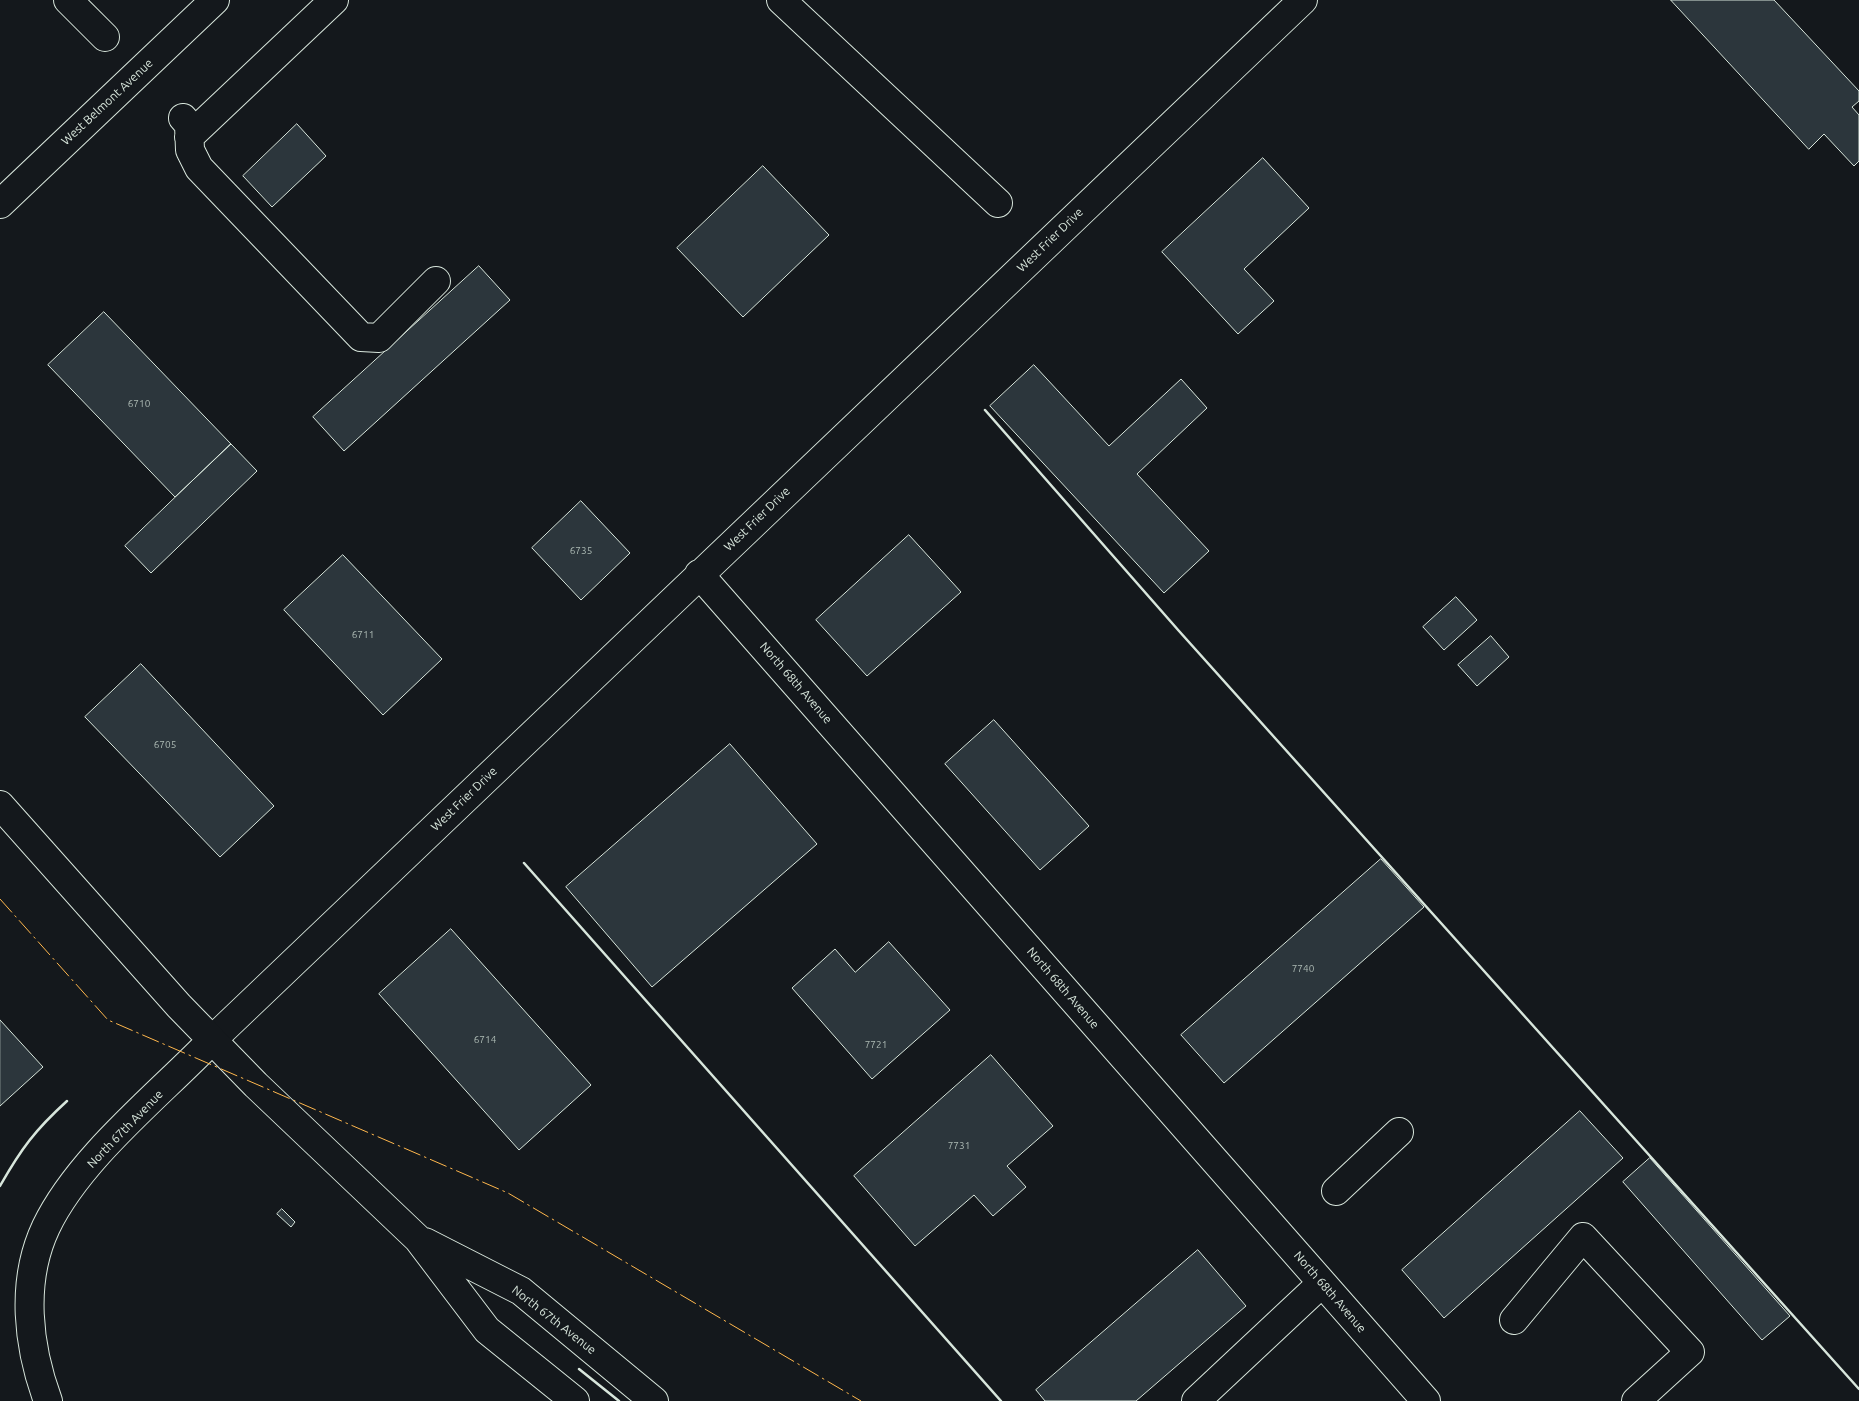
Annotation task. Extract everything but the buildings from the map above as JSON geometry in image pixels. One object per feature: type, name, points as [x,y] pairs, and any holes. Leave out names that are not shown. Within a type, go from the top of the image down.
[{"type":"street","points":[[68,0],[105,37]]},
{"type":"street","name":"West Belmont Avenue","points":[[0,204],[215,0]]},
{"type":"street","points":[[334,0],[186,128],[190,150],[199,168],[361,337],[379,338],[436,281]]},
{"type":"street","points":[[781,0],[998,203]]},
{"type":"street","name":"West Frier Drive","points":[[212,1040],[1303,0]]},
{"type":"street","name":"North 68th Avenue","points":[[699,574],[1426,1401]]},
{"type":"street","name":"North 67th Avenue","points":[[0,805],[179,1006],[263,1091],[418,1239],[487,1330],[576,1401]]},
{"type":"street","name":"North 67th Avenue","points":[[48,1401],[37,1372],[28,1304],[35,1262],[46,1227],[68,1192],[114,1137],[212,1040]]},
{"type":"street","points":[[1336,1191],[1400,1132]]},
{"type":"street","points":[[1514,1320],[1583,1237],[1690,1352],[1636,1401]]},
{"type":"street","name":"North 67th Avenue","points":[[418,1239],[521,1291],[654,1401]]},
{"type":"street","points":[[1196,1401],[1322,1283]]},
{"type":"wall","points":[[985,410],[1179,631],[1859,1389]]},
{"type":"wall","points":[[524,863],[1001,1401]]},
{"type":"wall","points":[[0,1186],[29,1140],[67,1101]]},
{"type":"wall","points":[[579,1369],[619,1401]]},
{"type":"power","points":[[0,899],[108,1020],[508,1193],[861,1401]]}]
